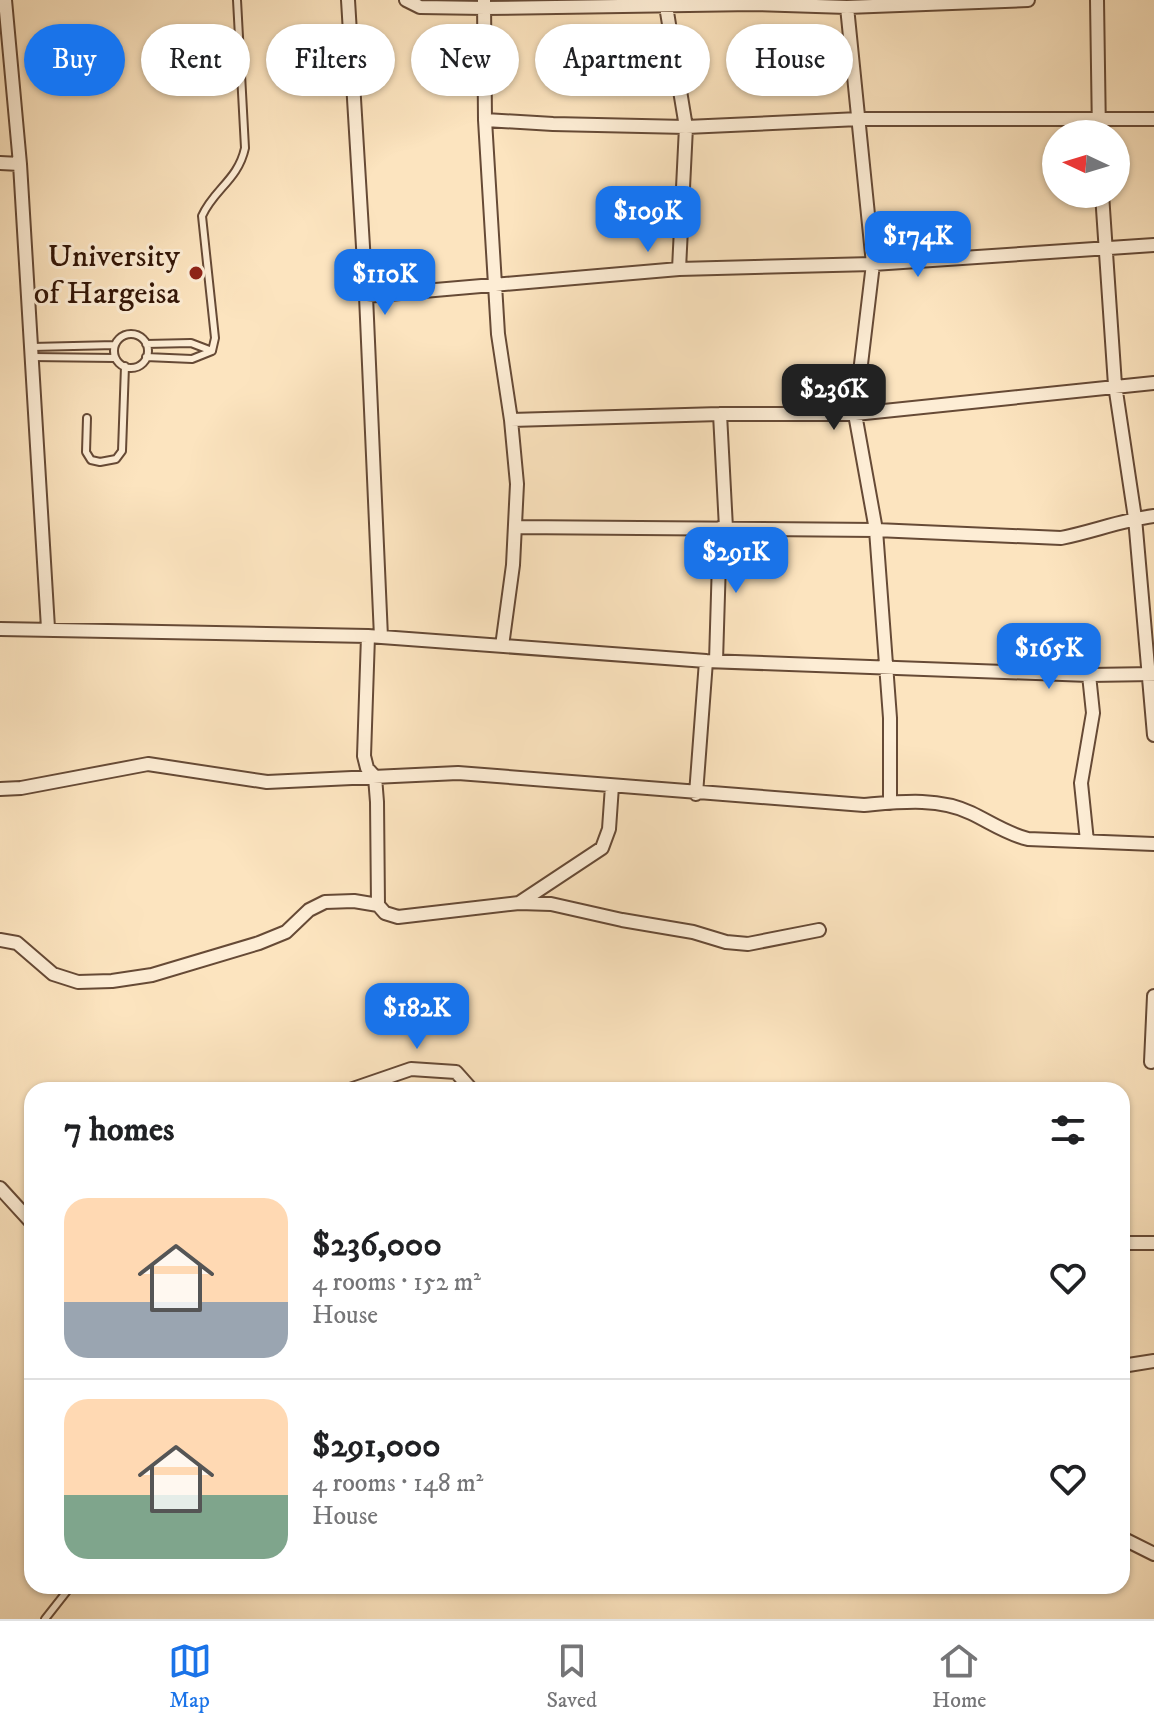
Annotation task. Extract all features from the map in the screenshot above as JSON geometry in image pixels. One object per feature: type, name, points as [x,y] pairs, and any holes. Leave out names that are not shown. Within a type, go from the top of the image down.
[{"type":"street","points":[[5,0],[20,164],[48,628]]},
{"type":"street","points":[[348,0],[366,296],[374,636],[364,756],[367,768],[375,777],[378,905]]},
{"type":"street","points":[[406,0],[420,7],[754,2],[809,2],[847,7],[1028,0]]},
{"type":"street","points":[[1097,0],[1098,120]]},
{"type":"street","points":[[665,3],[686,127],[679,269]]},
{"type":"street","points":[[484,4],[485,120],[498,334],[517,484],[502,646]]},
{"type":"street","points":[[847,7],[873,264],[855,414],[876,530],[888,668],[890,803]]},
{"type":"street","points":[[485,120],[686,127],[859,119],[1154,119]]},
{"type":"street","points":[[0,163],[20,164]]},
{"type":"street","points":[[1103,208],[1115,385],[1135,518],[1152,674],[1154,735]]},
{"type":"street","points":[[366,296],[679,269],[873,264],[1154,245]]},
{"type":"street","points":[[511,420],[855,414],[1154,383]]},
{"type":"street","points":[[696,794],[723,528],[720,414]]},
{"type":"street","points":[[515,527],[876,530],[1061,538],[1135,518],[1154,516]]},
{"type":"street","points":[[0,629],[374,636],[711,661],[1089,675],[1152,674]]},
{"type":"street","points":[[1087,841],[1081,783],[1093,713],[1089,675]]},
{"type":"street","points":[[0,789],[21,788],[148,764],[267,782],[458,773],[864,805],[912,801],[968,811],[1028,839],[1154,844]]},
{"type":"street","points":[[519,903],[602,848],[609,829],[612,786]]},
{"type":"street","points":[[0,940],[17,943],[53,974],[78,982],[152,975],[259,943],[286,932],[309,910],[325,902],[354,901],[378,905],[385,913],[398,917],[519,903],[551,904],[693,932],[726,942],[748,944],[819,930]]},
{"type":"street","points":[[1151,1062],[1154,996]]},
{"type":"street","points":[[373,1082],[411,1069],[456,1072],[465,1082]]},
{"type":"street","points":[[0,1188],[24,1214]]},
{"type":"street","points":[[1130,1243],[1154,1243]]},
{"type":"street","points":[[1130,1365],[1154,1361]]},
{"type":"street","points":[[1130,1542],[1154,1554]]},
{"type":"lane","points":[[212,351],[215,338],[202,216],[206,205],[241,164],[245,148],[237,0]]},
{"type":"lane","points":[[32,352],[115,358],[125,366],[137,366],[146,357],[146,344],[130,334],[119,339],[115,345],[115,358]]},
{"type":"lane","points":[[146,344],[191,343],[212,351]]},
{"type":"lane","points":[[32,352],[115,345]]},
{"type":"lane","points":[[146,357],[192,359],[212,351]]},
{"type":"lane","points":[[87,418],[86,452],[91,460],[116,459],[122,451],[125,366]]},
{"type":"lane","points":[[45,1619],[65,1594]]},
{"type":"place","name":"University of Hargeisa","points":[[196,273]]}]
